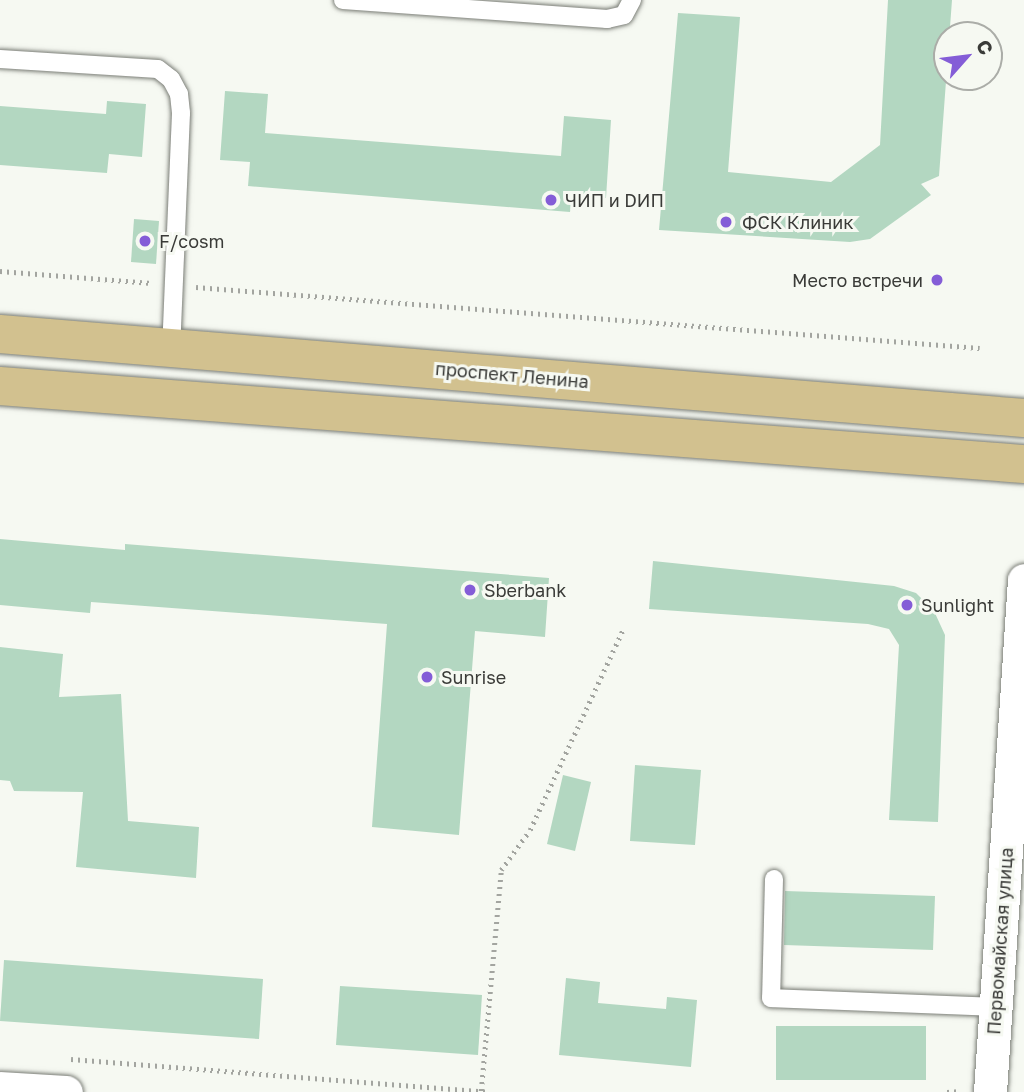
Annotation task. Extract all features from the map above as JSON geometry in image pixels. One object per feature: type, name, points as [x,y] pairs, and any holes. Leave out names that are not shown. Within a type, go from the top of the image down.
[{"type":"main road","name":"проспект Ленина","points":[[0,334],[1024,418]]},
{"type":"main road","points":[[0,386],[1024,464]]},
{"type":"street","name":"Первомайская улица","points":[[990,1092],[995,1007],[1016,814],[1024,580]]},
{"type":"street","points":[[0,1088],[66,1092]]},
{"type":"lane","points":[[343,0],[607,19],[624,15],[632,0]]},
{"type":"lane","points":[[0,59],[158,69],[171,79],[179,94],[181,113],[171,347]]},
{"type":"lane","points":[[774,879],[771,998],[995,1007]]},
{"type":"path","points":[[0,271],[980,348]]},
{"type":"path","points":[[481,1091],[501,870],[530,830],[623,630]]},
{"type":"path","points":[[69,1059],[488,1092]]},
{"type":"building","points":[[888,0],[952,0],[950,21],[933,21],[933,91],[945,91],[939,176],[921,184],[931,195],[870,239],[850,242],[659,230],[678,13],[740,17],[728,172],[831,182],[880,145]]},
{"type":"building","points":[[225,91],[268,94],[265,133],[561,156],[564,116],[611,120],[606,198],[572,195],[570,212],[248,186],[250,162],[220,160]]},
{"type":"building","points":[[107,101],[146,104],[142,157],[109,154],[107,173],[0,165],[0,106],[106,114]]},
{"type":"building","name":"F/cosm","points":[[134,219],[159,221],[156,264],[131,262]]},
{"type":"building","points":[[0,539],[125,550],[125,544],[549,578],[545,637],[475,631],[459,835],[372,827],[387,624],[91,602],[90,613],[0,605]]},
{"type":"building","points":[[653,561],[894,586],[916,593],[934,611],[945,635],[938,822],[889,820],[899,645],[889,629],[868,624],[649,609]]},
{"type":"building","points":[[0,647],[63,654],[59,697],[121,694],[128,821],[199,827],[196,878],[76,867],[83,792],[14,791],[10,781],[0,780]]},
{"type":"building","points":[[635,765],[701,770],[695,845],[630,841]]},
{"type":"building","points":[[563,775],[591,782],[575,851],[547,844]]},
{"type":"building","points":[[785,891],[935,896],[933,950],[784,945]]},
{"type":"building","points":[[4,960],[263,979],[259,1039],[0,1021]]},
{"type":"building","points":[[566,978],[600,982],[598,1003],[666,1009],[667,997],[697,1000],[691,1067],[559,1055]]},
{"type":"building","points":[[340,986],[482,995],[478,1055],[336,1045]]},
{"type":"building","points":[[776,1026],[926,1026],[926,1080],[776,1080]]},
{"type":"place","name":"ЧИП и DИП","points":[[551,200]]},
{"type":"place","name":"ФСК Клиник","points":[[726,222]]},
{"type":"place","name":"F/cosm","points":[[145,241]]},
{"type":"place","name":"Место встречи","points":[[937,280]]},
{"type":"place","name":"Sberbank","points":[[470,590]]},
{"type":"place","name":"Sunlight","points":[[907,605]]},
{"type":"place","name":"Sunrise","points":[[427,677]]}]
